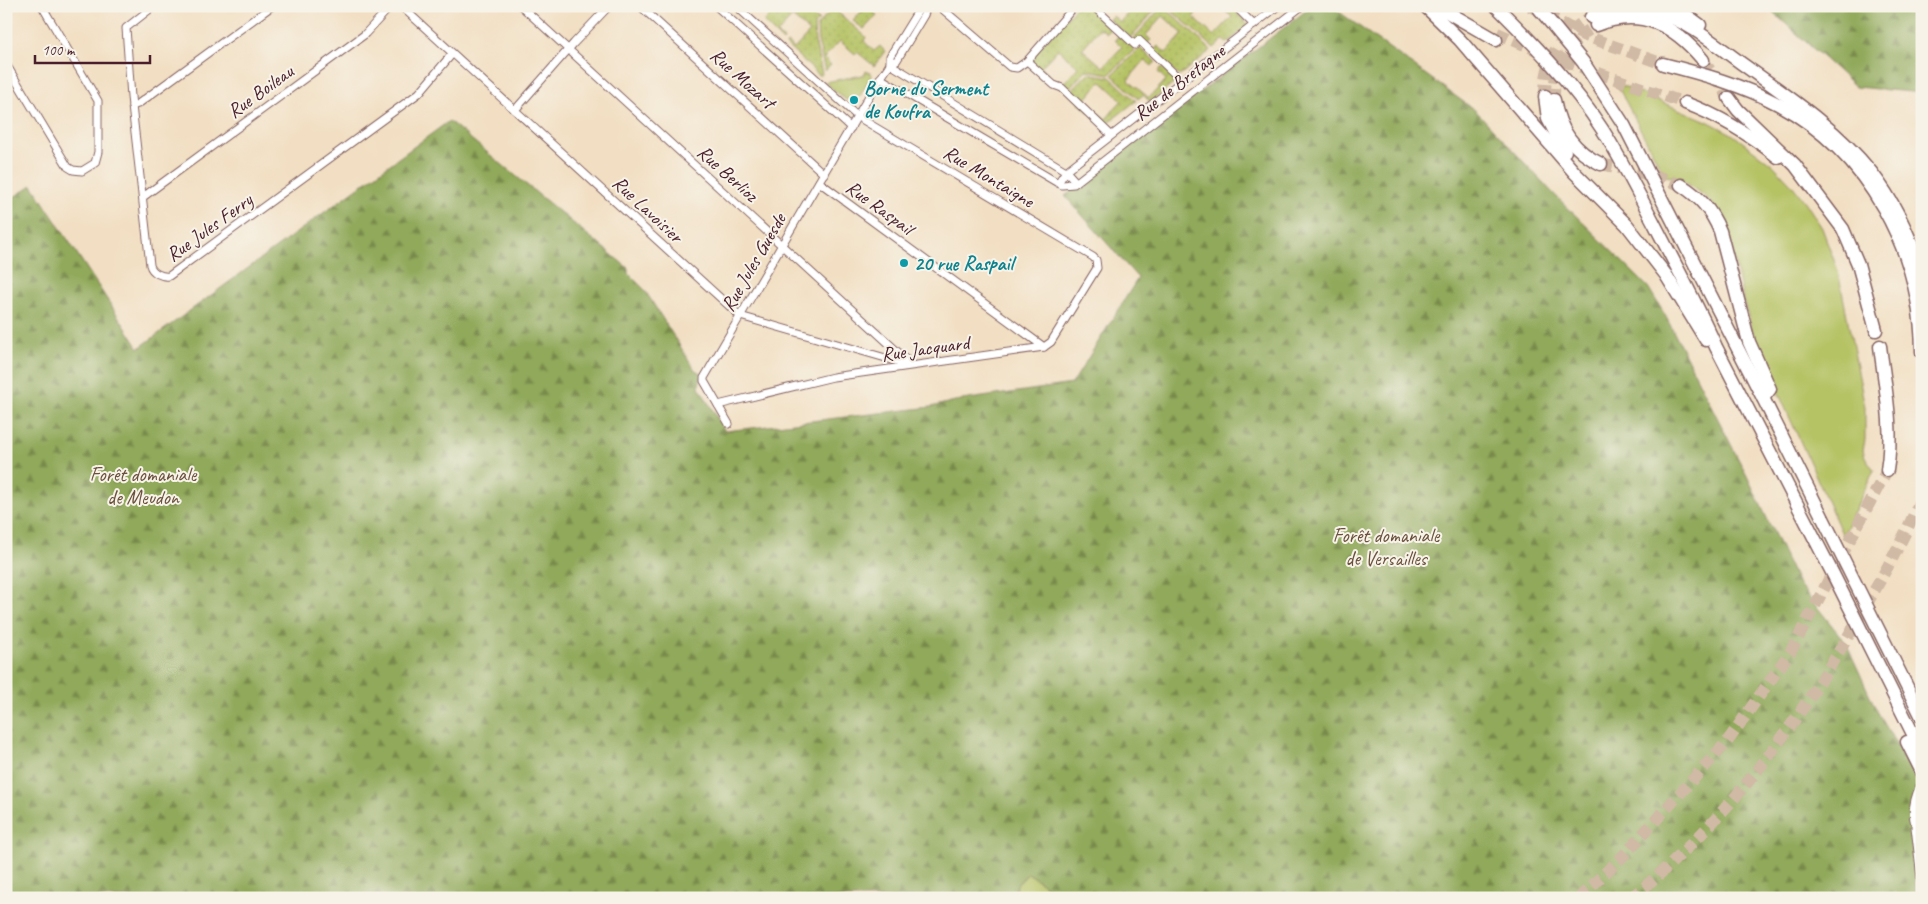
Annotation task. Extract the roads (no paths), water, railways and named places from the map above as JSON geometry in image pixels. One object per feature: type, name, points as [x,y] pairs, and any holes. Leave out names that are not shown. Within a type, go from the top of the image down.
[{"type":"highway","points":[[1425,6],[1460,40],[1575,172],[1627,225]]},
{"type":"highway","points":[[1437,6],[1496,36],[1452,6]]},
{"type":"highway","points":[[1496,6],[1526,36],[1586,107],[1611,144],[1700,310],[1716,348],[1835,578],[1922,752]]},
{"type":"highway","points":[[1537,6],[1583,62],[1624,125],[1922,717]]},
{"type":"highway","points":[[1674,6],[1832,132],[1870,171],[1898,214],[1912,245],[1922,277]]},
{"type":"highway","points":[[1703,60],[1678,34],[1649,20],[1629,18],[1594,21],[1614,10],[1636,8],[1666,15],[1700,33],[1781,92]]},
{"type":"highway","points":[[1663,64],[1722,80],[1778,105],[1823,135],[1852,164],[1880,201],[1903,248],[1910,267],[1919,307],[1922,352]]},
{"type":"highway","points":[[1601,164],[1584,154],[1569,140],[1549,98],[1548,119],[1563,150],[1627,225],[1666,275],[1705,339],[1716,348]]},
{"type":"highway","points":[[1728,98],[1795,165],[1843,229],[1858,264],[1876,330]]},
{"type":"highway","points":[[1685,103],[1746,132],[1782,161],[1825,204]]},
{"type":"highway","points":[[1681,185],[1702,201],[1713,216],[1720,231],[1749,342],[1770,390],[1763,398]]},
{"type":"highway","points":[[1880,346],[1889,420],[1890,452],[1887,470]]},
{"type":"highway","points":[[1835,578],[1835,592],[1922,772]]},
{"type":"main road","points":[[1921,787],[1914,808],[1914,821],[1922,837]]},
{"type":"street","points":[[6,64],[68,166],[73,170],[82,171],[92,166],[95,163],[98,152],[98,101],[42,6]]},
{"type":"street","name":"Rue Jules Ferry","points":[[154,6],[126,28],[132,106],[151,269],[165,277],[169,276],[419,93],[452,54]]},
{"type":"street","points":[[132,106],[138,104],[272,6]]},
{"type":"street","name":"Rue Boileau","points":[[143,197],[364,36],[391,6]]},
{"type":"street","name":"Rue Lavoisier","points":[[401,6],[740,316],[912,365]]},
{"type":"street","name":"Rue Berlioz","points":[[521,6],[912,365]]},
{"type":"street","points":[[515,110],[568,49],[609,6]]},
{"type":"street","name":"Rue Mozart","points":[[640,6],[824,174]]},
{"type":"street","points":[[716,6],[851,128]]},
{"type":"street","name":"Rue Montaigne","points":[[736,6],[858,117],[1096,260],[1097,268],[1051,342],[1044,347]]},
{"type":"street","points":[[890,64],[890,56],[921,6]]},
{"type":"street","points":[[890,64],[898,60],[924,15],[927,6]]},
{"type":"street","points":[[939,6],[1010,67],[1017,68],[1027,61],[1075,6]]},
{"type":"street","points":[[1093,6],[1135,45],[1139,40],[1182,81]]},
{"type":"street","points":[[1235,6],[1254,25]]},
{"type":"street","name":"Rue de Bretagne","points":[[1058,183],[1066,170],[1278,6]]},
{"type":"street","name":"Rue de Bretagne","points":[[1076,182],[1302,6]]},
{"type":"street","points":[[1027,61],[1054,85],[1062,88],[1111,136]]},
{"type":"street","points":[[880,78],[1058,183],[1069,186],[1076,182],[1066,170],[890,64]]},
{"type":"street","name":"Rue Jules Guesde","points":[[729,424],[704,378],[890,64]]},
{"type":"street","name":"Rue Raspail","points":[[819,182],[1044,347]]},
{"type":"street","name":"Rue Jacquard","points":[[718,405],[833,377],[1044,347]]},
{"type":"street","points":[[1914,821],[1922,886]]},
{"type":"tunnel","points":[[1530,6],[1583,35],[1663,64]]},
{"type":"tunnel","points":[[1545,96],[1548,70],[1556,49],[1570,32],[1591,17]]},
{"type":"tunnel","points":[[1554,100],[1554,89],[1562,60],[1580,36],[1589,30]]},
{"type":"tunnel","points":[[1497,33],[1555,58],[1685,103]]},
{"type":"tunnel","points":[[1703,60],[1729,98]]},
{"type":"tunnel","points":[[1601,164],[1656,176],[1681,185]]},
{"type":"tunnel","points":[[1579,898],[1623,856],[1727,742],[1791,651],[1887,470]]},
{"type":"tunnel","points":[[1630,898],[1658,875],[1711,824],[1736,797],[1781,739],[1823,678],[1861,614],[1901,541],[1922,496]]},
{"type":"place","name":"Borne du Serment de Koufra","points":[[854,100]]},
{"type":"place","name":"20 rue Raspail","points":[[904,263]]},
{"type":"park label","name":"Forêt domaniale de Meudon","points":[[143,486]]},
{"type":"park label","name":"Forêt domaniale de Versailles","points":[[1386,546]]}]
